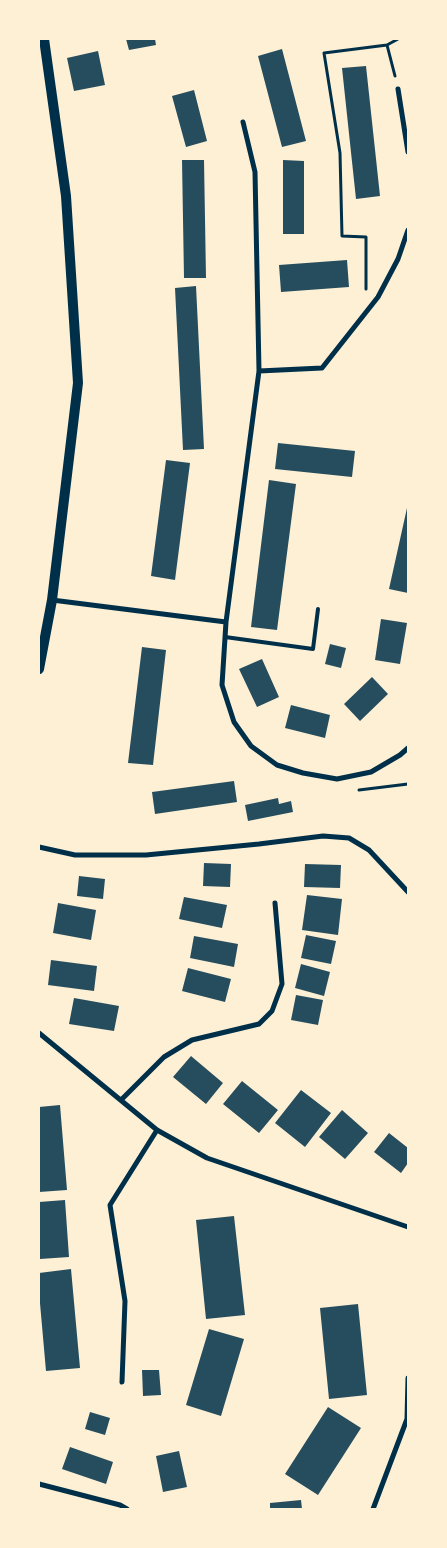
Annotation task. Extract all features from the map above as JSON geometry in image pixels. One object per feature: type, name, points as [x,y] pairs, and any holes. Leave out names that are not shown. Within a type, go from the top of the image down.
[{"type":"main road","points":[[39,669],[52,600],[78,383],[66,196],[44,39]]},
{"type":"street","points":[[398,89],[408,152]]},
{"type":"street","points":[[244,122],[255,172],[259,371],[226,622],[222,685],[234,722],[251,746],[277,765],[303,773],[337,778],[371,772],[400,755],[408,748]]},
{"type":"street","points":[[259,371],[322,368],[378,296],[398,259],[408,230]]},
{"type":"street","points":[[52,600],[226,622]]},
{"type":"street","points":[[39,847],[75,855],[146,854],[323,836],[349,838],[369,850],[408,892]]},
{"type":"street","points":[[121,1100],[164,1057],[185,1044],[192,1040],[259,1024],[272,1010],[282,984],[275,903]]},
{"type":"street","points":[[39,1033],[157,1130],[207,1158],[408,1227]]},
{"type":"street","points":[[122,1382],[125,1301],[110,1205],[157,1130]]},
{"type":"street","points":[[373,1509],[407,1419],[408,1378]]},
{"type":"street","points":[[39,1484],[120,1505],[127,1509]]},
{"type":"lane","points":[[225,637],[313,649],[318,609]]},
{"type":"path","points":[[366,312],[366,237],[342,236],[340,154],[324,53],[387,45],[398,39]]},
{"type":"path","points":[[387,45],[398,89]]},
{"type":"building","points":[[126,39],[155,39],[156,45],[129,50]]},
{"type":"building","points":[[282,49],[306,141],[282,147],[258,56]]},
{"type":"building","points":[[98,51],[105,85],[74,91],[67,58]]},
{"type":"building","points":[[366,66],[380,196],[356,199],[342,68]]},
{"type":"building","points":[[194,90],[207,141],[186,147],[172,96]]},
{"type":"building","points":[[182,160],[204,160],[206,278],[184,278]]},
{"type":"building","points":[[283,160],[304,161],[304,234],[283,234]]},
{"type":"building","points":[[347,260],[349,287],[281,292],[279,265]]},
{"type":"building","points":[[196,286],[204,449],[183,450],[175,288]]},
{"type":"building","points":[[278,443],[355,451],[352,477],[275,469]]},
{"type":"building","points":[[166,460],[190,463],[175,580],[151,576]]},
{"type":"building","points":[[269,480],[296,484],[277,630],[251,627]]},
{"type":"building","points":[[408,508],[408,593],[389,589]]},
{"type":"building","points":[[381,619],[407,623],[400,664],[375,660]]},
{"type":"building","points":[[330,644],[346,648],[341,668],[325,664]]},
{"type":"building","points":[[142,647],[166,650],[153,765],[128,763]]},
{"type":"building","points":[[262,659],[279,697],[257,707],[239,669]]},
{"type":"building","points":[[372,677],[388,694],[360,721],[344,704]]},
{"type":"building","points":[[291,705],[330,715],[325,738],[285,728]]},
{"type":"building","points":[[234,781],[237,802],[155,814],[152,792]]},
{"type":"building","points":[[278,798],[279,804],[291,801],[293,812],[248,821],[245,805]]},
{"type":"building","points":[[204,863],[231,864],[230,887],[203,886]]},
{"type":"building","points":[[305,864],[341,865],[340,888],[304,887]]},
{"type":"building","points":[[79,876],[105,879],[103,899],[77,896]]},
{"type":"building","points":[[307,895],[342,899],[338,935],[302,930]]},
{"type":"building","points":[[184,897],[227,905],[222,928],[179,919]]},
{"type":"building","points":[[58,903],[96,910],[91,940],[53,933]]},
{"type":"building","points":[[306,935],[336,941],[331,964],[301,958]]},
{"type":"building","points":[[194,936],[238,944],[234,967],[190,958]]},
{"type":"building","points":[[51,960],[97,966],[94,991],[48,985]]},
{"type":"building","points":[[301,964],[330,972],[324,996],[295,988]]},
{"type":"building","points":[[188,968],[231,979],[225,1002],[182,991]]},
{"type":"building","points":[[296,995],[323,1000],[318,1025],[291,1020]]},
{"type":"building","points":[[74,998],[119,1006],[114,1031],[69,1024]]},
{"type":"building","points":[[191,1056],[223,1083],[206,1104],[173,1077]]},
{"type":"building","points":[[242,1081],[278,1110],[259,1133],[223,1104]]},
{"type":"building","points":[[301,1090],[331,1113],[305,1147],[275,1123]]},
{"type":"building","points":[[60,1105],[67,1190],[39,1192],[39,1107]]},
{"type":"building","points":[[342,1110],[368,1133],[345,1159],[319,1137]]},
{"type":"building","points":[[389,1133],[408,1148],[408,1163],[401,1173],[374,1152]]},
{"type":"building","points":[[65,1200],[69,1257],[40,1259],[39,1202]]},
{"type":"building","points":[[234,1216],[245,1315],[206,1319],[196,1220]]},
{"type":"building","points":[[71,1269],[80,1368],[46,1371],[39,1273]]},
{"type":"building","points":[[358,1304],[367,1395],[329,1399],[320,1308]]},
{"type":"building","points":[[209,1329],[244,1339],[221,1416],[186,1405]]},
{"type":"building","points":[[142,1370],[159,1370],[161,1395],[143,1396]]},
{"type":"building","points":[[328,1407],[361,1428],[318,1495],[285,1474]]},
{"type":"building","points":[[90,1412],[110,1418],[105,1435],[85,1429]]},
{"type":"building","points":[[70,1447],[113,1462],[106,1484],[62,1469]]},
{"type":"building","points":[[179,1451],[187,1487],[163,1492],[156,1456]]},
{"type":"building","points":[[301,1500],[302,1509],[270,1509],[270,1503]]}]
